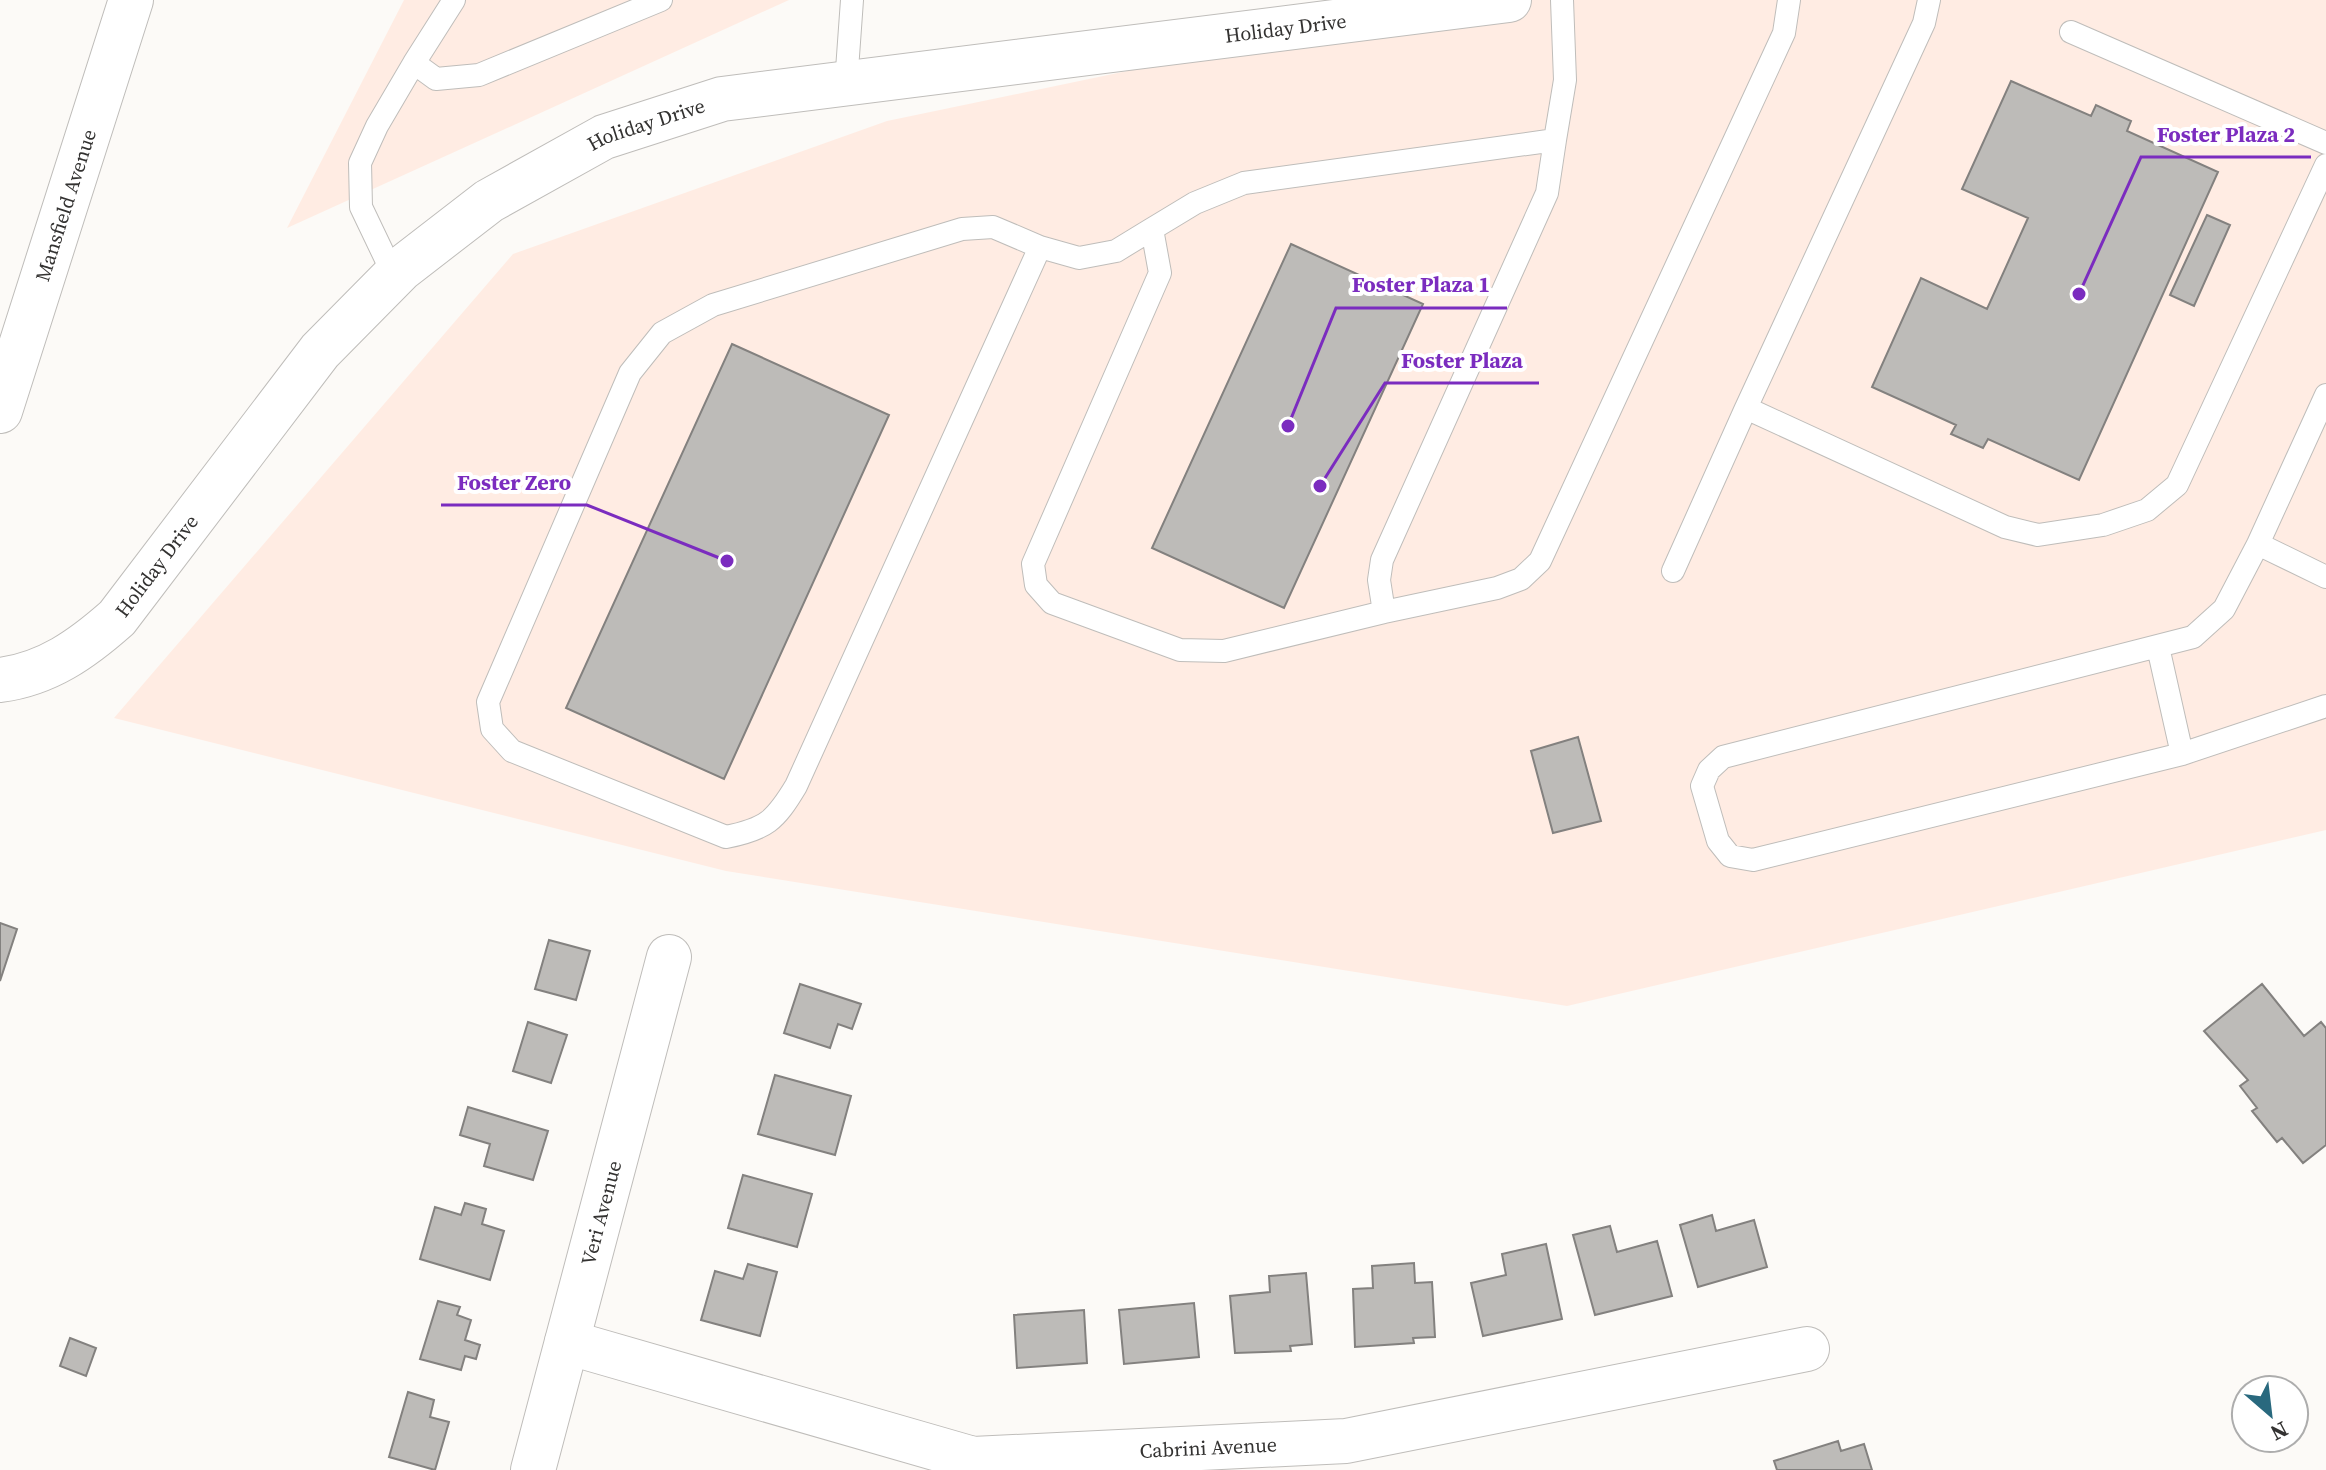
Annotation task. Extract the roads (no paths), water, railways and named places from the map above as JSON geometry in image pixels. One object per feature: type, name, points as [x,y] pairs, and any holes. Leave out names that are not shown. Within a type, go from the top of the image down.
[{"type":"street","name":"Mansfield Avenue","points":[[0,411],[131,0]]},
{"type":"street","name":"Holiday Drive","points":[[0,680],[20,677],[53,664],[86,645],[117,618],[320,351],[394,276],[489,201],[604,137],[722,99],[1509,0]]},
{"type":"street","name":"Veri Avenue","points":[[533,1470],[669,957]]},
{"type":"street","name":"Cabrini Avenue","points":[[567,1342],[973,1459],[1346,1441],[1807,1349]]},
{"type":"lane","points":[[394,276],[361,207],[360,163],[377,126],[454,0]]},
{"type":"lane","points":[[414,63],[436,79],[479,75],[661,0]]},
{"type":"lane","points":[[846,84],[852,0]]},
{"type":"lane","points":[[1384,612],[1379,580],[1382,560],[1547,193],[1565,80],[1562,0]]},
{"type":"lane","points":[[1152,229],[1160,273],[1033,564],[1036,585],[1052,603],[1180,650],[1224,651],[1497,588],[1521,579],[1540,561],[1784,33],[1789,0]]},
{"type":"lane","points":[[1673,571],[1924,23],[1929,0]]},
{"type":"lane","points":[[2071,32],[2326,143]]},
{"type":"lane","points":[[1040,247],[803,772],[781,812],[755,831],[726,837],[512,751],[492,729],[488,702],[630,373],[662,333],[713,305],[962,229],[993,227],[1040,247],[1079,258],[1116,251],[1195,203],[1244,183],[1555,140]]},
{"type":"lane","points":[[1746,408],[2005,527],[2038,535],[2103,525],[2147,510],[2177,485],[2326,165]]},
{"type":"lane","points":[[2326,395],[2258,544],[2224,609],[2193,637],[1723,757],[1709,770],[1702,786],[1718,841],[1730,856],[1753,860],[2182,754],[2326,706]]},
{"type":"lane","points":[[2258,544],[2326,577]]},
{"type":"lane","points":[[2158,647],[2182,754]]},
{"type":"place","name":"Foster Plaza 2","points":[[2079,294]]},
{"type":"place","name":"Foster Plaza 1","points":[[1288,426]]},
{"type":"place","name":"Foster Plaza","points":[[1320,486]]},
{"type":"place","name":"Foster Zero","points":[[727,561]]}]
